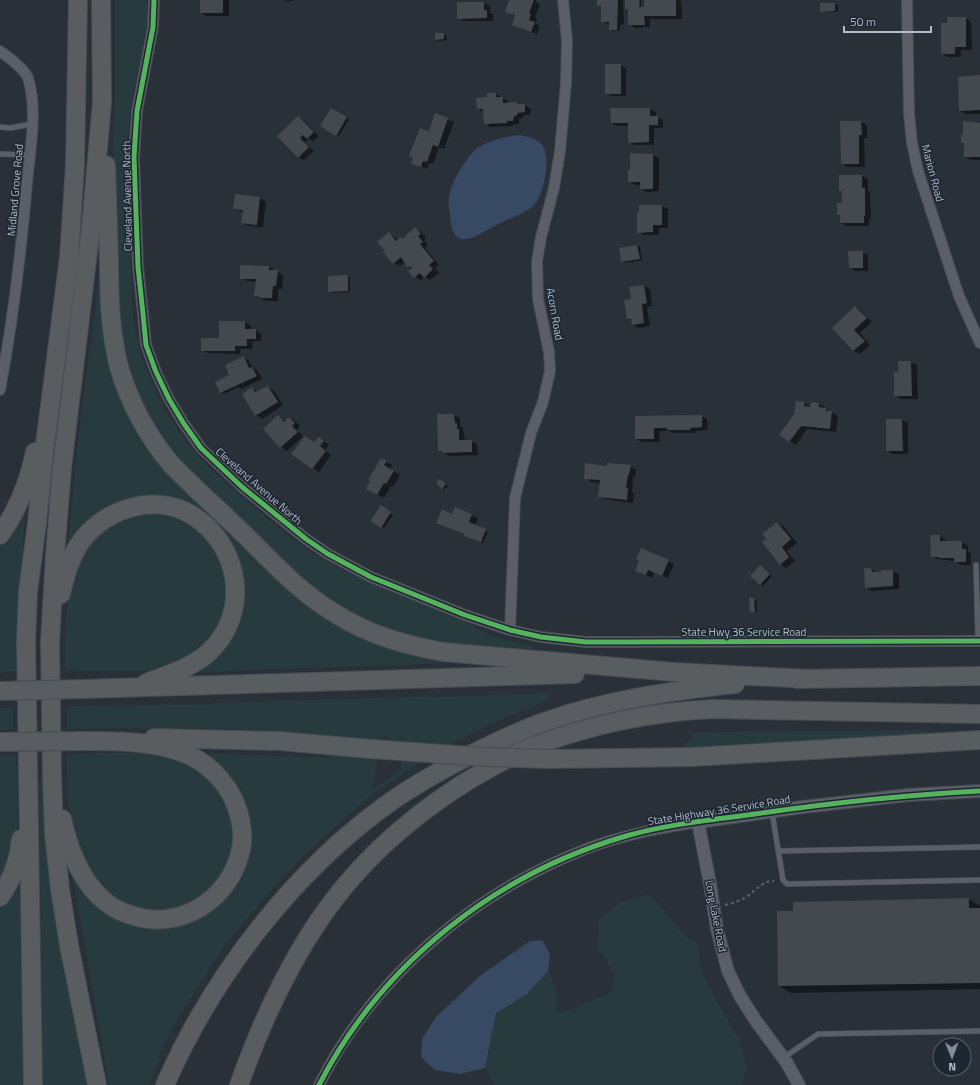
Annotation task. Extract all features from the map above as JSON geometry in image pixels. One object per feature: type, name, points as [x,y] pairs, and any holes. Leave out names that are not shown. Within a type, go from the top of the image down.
[{"type":"highway","points":[[33,1085],[26,641],[28,592],[49,410],[66,286],[72,215],[76,165],[78,0]]},
{"type":"highway","points":[[101,0],[102,102],[107,198],[110,314],[113,341],[120,368],[141,419],[155,443],[172,465],[289,578],[336,615],[368,631],[415,647],[443,652],[674,672],[808,679]]},
{"type":"highway","points":[[97,1085],[69,945],[60,889],[54,833],[50,642],[54,555],[62,468],[91,227],[102,102]]},
{"type":"highway","points":[[0,535],[11,516],[29,476],[41,428],[49,410]]},
{"type":"highway","points":[[50,642],[66,572],[72,557],[79,544],[100,522],[115,513],[145,505],[164,505],[179,509],[192,515],[203,523],[218,539],[232,568],[236,588],[236,602],[232,617],[226,631],[217,644],[196,662],[182,669],[132,688]]},
{"type":"highway","points":[[0,691],[674,672]]},
{"type":"highway","points":[[165,1085],[186,1042],[227,974],[275,910],[329,852],[393,800],[429,776],[504,737],[584,709],[626,699],[668,692],[737,684],[808,679],[980,676]]},
{"type":"highway","points":[[239,1085],[265,1018],[302,946],[321,917],[364,864],[422,812],[450,792],[528,748],[623,719],[692,710],[980,714]]},
{"type":"highway","points":[[0,742],[118,738],[206,738],[296,742],[484,757],[548,759],[692,757],[980,740]]},
{"type":"highway","points":[[52,776],[69,846],[87,882],[100,897],[110,905],[124,913],[139,918],[154,920],[170,919],[200,909],[218,895],[229,880],[241,849],[242,827],[239,813],[233,796],[224,782],[202,763],[184,753],[122,741],[85,740]]},
{"type":"highway","points":[[0,897],[8,886],[20,850],[28,772]]},
{"type":"street","name":"Cleveland Avenue North","points":[[154,0],[153,27],[137,111],[134,157],[138,268],[146,345],[156,372],[169,399],[201,448],[218,466],[270,511],[311,543],[371,577],[465,615],[510,630]]},
{"type":"street","name":"Acorn Road","points":[[510,630],[515,498],[531,433],[543,402],[550,371],[549,352],[538,299],[537,262],[541,237],[554,188],[560,151],[566,83],[567,41],[563,0]]},
{"type":"street","name":"Marion Road","points":[[907,0],[909,113],[912,143],[918,171],[959,296],[980,343]]},
{"type":"street","name":"Midland Grove Road","points":[[0,51],[28,76],[32,98],[30,155],[19,269],[7,354],[0,390]]},
{"type":"street","name":"State Hwy 36 Service Road","points":[[510,630],[541,637],[586,642],[979,641]]},
{"type":"street","name":"State Highway 36 Service Road","points":[[320,1085],[337,1054],[358,1022],[401,970],[458,920],[486,900],[518,880],[548,865],[587,848],[664,827],[772,811],[908,795],[980,790]]},
{"type":"street","name":"Long Lake Road","points":[[698,822],[717,929],[728,971],[740,996],[783,1058],[798,1085]]},
{"type":"lane","points":[[0,127],[10,128],[32,124]]},
{"type":"lane","points":[[0,154],[30,155]]},
{"type":"lane","points":[[976,565],[979,641]]},
{"type":"lane","points":[[772,811],[778,851],[784,880],[787,884],[980,880]]},
{"type":"lane","points":[[778,851],[980,847]]},
{"type":"lane","points":[[783,1058],[818,1034],[980,1031]]},
{"type":"path","points":[[725,905],[734,903],[747,896],[767,881],[784,880]]},
{"type":"green space","points":[[115,0],[147,0],[147,24],[131,103],[128,132],[127,173],[133,317],[142,359],[163,407],[188,444],[210,469],[291,538],[315,555],[345,571],[475,626],[474,628],[497,637],[534,647],[535,649],[499,647],[499,650],[454,646],[394,632],[366,620],[329,601],[304,583],[166,448],[138,397],[123,350],[116,303],[113,141],[115,88]]},
{"type":"green space","points":[[101,250],[126,402],[296,593],[453,660],[453,663],[200,672],[199,669],[223,650],[236,629],[241,617],[244,591],[242,566],[236,550],[227,535],[211,518],[193,507],[160,498],[67,549],[81,414],[96,303]]},
{"type":"green space","points":[[22,509],[25,509],[17,671],[0,673],[0,544]]},
{"type":"green space","points":[[145,512],[179,516],[217,544],[232,597],[206,648],[161,669],[146,671],[65,670],[66,628],[71,585],[87,548],[100,532],[118,520]]},
{"type":"green space","points":[[545,693],[549,696],[547,700],[478,730],[449,745],[390,740],[388,735],[380,740],[232,729],[67,729],[67,706],[213,704]]},
{"type":"green space","points":[[0,708],[13,708],[13,729],[0,731]]},
{"type":"green space","points":[[927,730],[927,735],[683,748],[694,733]]},
{"type":"green space","points":[[137,752],[168,757],[184,762],[198,769],[218,786],[233,817],[233,856],[208,896],[161,914],[121,906],[92,880],[73,829],[69,811],[66,754]]},
{"type":"green space","points":[[203,753],[308,757],[341,756],[378,759],[372,790],[400,770],[402,761],[421,762],[370,796],[320,840],[283,877],[228,941],[179,1016],[159,1056],[160,1059],[149,1085],[109,1085],[70,862],[86,889],[177,925],[249,848]]},
{"type":"green space","points":[[0,755],[17,755],[16,766],[18,766],[17,836],[0,888]]},
{"type":"green space","points":[[41,779],[44,779],[90,1085],[42,1085],[39,783],[41,783]]},
{"type":"green space","points":[[18,881],[21,882],[25,1085],[0,1085],[0,907]]},
{"type":"green space","points":[[649,894],[667,913],[683,935],[697,941],[702,973],[741,1043],[747,1069],[742,1083],[739,1085],[495,1085],[485,1068],[496,1013],[527,994],[548,971],[556,988],[557,1012],[574,1009],[612,991],[615,973],[598,948],[599,920],[621,902]]},
{"type":"water","points":[[519,135],[539,141],[545,152],[545,177],[537,201],[526,211],[469,239],[459,238],[453,231],[449,207],[449,196],[454,180],[475,150],[486,143],[497,139]]},
{"type":"water","points":[[542,940],[550,953],[548,971],[527,994],[496,1013],[485,1068],[460,1074],[435,1070],[421,1057],[422,1039],[436,1017],[481,975],[530,941]]},
{"type":"building","points":[[200,0],[223,0],[223,13],[200,13]]},
{"type":"building","points":[[509,0],[534,0],[529,13],[531,14],[529,20],[535,22],[531,32],[512,25],[515,15],[505,12]]},
{"type":"building","points":[[597,0],[618,0],[617,30],[609,30],[609,22],[601,22],[601,6],[597,6]]},
{"type":"building","points":[[625,0],[639,0],[639,7],[644,7],[644,0],[676,0],[676,16],[644,16],[645,25],[628,25],[628,9],[625,9]]},
{"type":"building","points":[[457,2],[484,2],[484,10],[487,10],[487,18],[457,19]]},
{"type":"building","points":[[820,3],[835,3],[835,11],[820,12]]},
{"type":"building","points":[[947,17],[966,17],[966,47],[955,47],[955,54],[941,54],[941,23],[947,23]]},
{"type":"building","points":[[435,33],[444,33],[444,39],[435,40]]},
{"type":"building","points":[[605,64],[621,64],[621,94],[605,94]]},
{"type":"building","points":[[980,75],[980,110],[959,111],[958,77]]},
{"type":"building","points":[[487,93],[496,93],[496,97],[503,97],[503,103],[516,102],[518,104],[525,104],[525,112],[518,113],[514,116],[513,121],[507,121],[507,123],[484,124],[483,109],[477,109],[476,98],[487,97]]},
{"type":"building","points":[[331,108],[347,117],[336,136],[320,126]]},
{"type":"building","points":[[610,108],[650,108],[650,116],[658,116],[658,125],[649,125],[649,142],[628,143],[628,123],[611,123]]},
{"type":"building","points":[[435,113],[448,118],[438,147],[433,145],[427,162],[423,161],[421,167],[411,164],[413,158],[409,156],[420,128],[429,131]]},
{"type":"building","points":[[298,116],[314,132],[307,139],[303,135],[300,138],[309,147],[298,158],[277,136]]},
{"type":"building","points":[[840,121],[861,121],[862,135],[859,135],[859,164],[841,164]]},
{"type":"building","points":[[963,121],[980,123],[980,157],[964,157],[964,143],[961,143],[961,135],[963,135]]},
{"type":"building","points":[[630,153],[653,154],[653,189],[640,189],[640,182],[628,182]]},
{"type":"building","points":[[839,175],[862,175],[862,188],[865,188],[864,223],[840,223],[840,215],[837,215],[837,203],[842,203],[842,191],[839,191]]},
{"type":"building","points":[[235,194],[260,197],[257,225],[241,223],[243,210],[233,209]]},
{"type":"building","points":[[639,205],[662,205],[662,225],[653,225],[653,232],[637,233],[637,213],[639,213]]},
{"type":"building","points":[[415,227],[421,234],[418,236],[423,242],[420,244],[434,261],[429,265],[433,269],[424,278],[420,273],[414,278],[408,271],[412,268],[410,266],[408,268],[401,257],[393,264],[377,242],[389,232],[396,241],[401,237],[402,239]]},
{"type":"building","points":[[637,245],[640,259],[621,262],[619,248]]},
{"type":"building","points":[[848,251],[863,251],[863,268],[849,268]]},
{"type":"building","points":[[240,265],[269,266],[269,270],[278,270],[276,286],[273,286],[272,298],[260,298],[254,296],[256,279],[240,279]]},
{"type":"building","points":[[348,275],[348,291],[328,292],[328,276]]},
{"type":"building","points":[[644,285],[647,303],[642,304],[644,323],[632,325],[631,319],[627,319],[624,300],[631,299],[629,287]]},
{"type":"building","points":[[855,306],[867,318],[854,330],[865,341],[853,351],[832,328]]},
{"type":"building","points":[[219,321],[245,321],[245,329],[256,329],[256,339],[247,339],[247,346],[235,346],[235,351],[201,351],[201,338],[219,338]]},
{"type":"building","points":[[244,356],[249,368],[252,367],[257,376],[220,393],[215,382],[229,375],[225,365]]},
{"type":"building","points":[[898,361],[911,361],[912,396],[894,396],[894,372],[898,372]]},
{"type":"building","points":[[268,386],[278,402],[255,416],[242,394],[252,387],[255,392]]},
{"type":"building","points":[[796,401],[804,402],[804,406],[810,407],[811,402],[819,403],[819,407],[826,408],[826,411],[832,411],[830,429],[801,426],[789,442],[779,435],[794,414]]},
{"type":"building","points":[[437,414],[454,414],[457,429],[459,429],[459,440],[472,440],[472,452],[442,453],[442,451],[438,451]]},
{"type":"building","points":[[278,415],[284,422],[289,417],[295,423],[292,426],[298,432],[280,448],[263,429]]},
{"type":"building","points":[[702,415],[702,427],[690,428],[690,430],[667,430],[667,428],[654,428],[654,439],[635,439],[635,416]]},
{"type":"building","points":[[886,419],[902,419],[903,451],[886,451]]},
{"type":"building","points":[[305,436],[314,442],[319,437],[324,441],[320,446],[326,451],[312,469],[291,454]]},
{"type":"building","points":[[381,458],[387,461],[384,465],[394,471],[386,484],[384,483],[377,495],[366,489],[370,481],[368,480]]},
{"type":"building","points":[[585,463],[607,466],[607,463],[631,465],[626,488],[628,488],[627,500],[598,497],[600,480],[584,479]]},
{"type":"building","points":[[440,479],[446,484],[442,489],[436,483]]},
{"type":"building","points":[[381,505],[391,512],[381,528],[370,521]]},
{"type":"building","points":[[455,507],[472,514],[469,522],[486,529],[481,542],[436,523],[442,509],[452,514]]},
{"type":"building","points":[[777,522],[791,539],[782,547],[789,557],[780,565],[762,542],[766,539],[762,534]]},
{"type":"building","points":[[930,535],[940,535],[940,541],[962,541],[962,549],[966,549],[966,562],[954,562],[954,558],[931,557]]},
{"type":"building","points":[[641,548],[669,560],[662,576],[648,570],[646,575],[635,571],[639,561],[636,559]]},
{"type":"building","points":[[760,565],[770,574],[760,585],[750,576]]},
{"type":"building","points":[[864,568],[871,568],[872,572],[893,570],[893,586],[865,588]]},
{"type":"building","points":[[749,598],[754,598],[755,612],[750,612]]},
{"type":"building","points":[[969,898],[969,908],[980,908],[980,983],[778,986],[777,911],[793,911],[793,902]]},
{"type":"cycle path","points":[[154,0],[153,27],[137,111],[134,157],[138,267],[146,345],[156,372],[169,399],[201,448],[242,487],[306,539],[328,554],[371,577],[465,615],[510,630],[541,637],[586,642],[980,641]]},
{"type":"cycle path","points":[[319,1085],[345,1041],[375,1000],[409,963],[447,929],[488,899],[532,874],[578,853],[626,836],[658,828],[690,823],[839,803],[980,791]]}]
